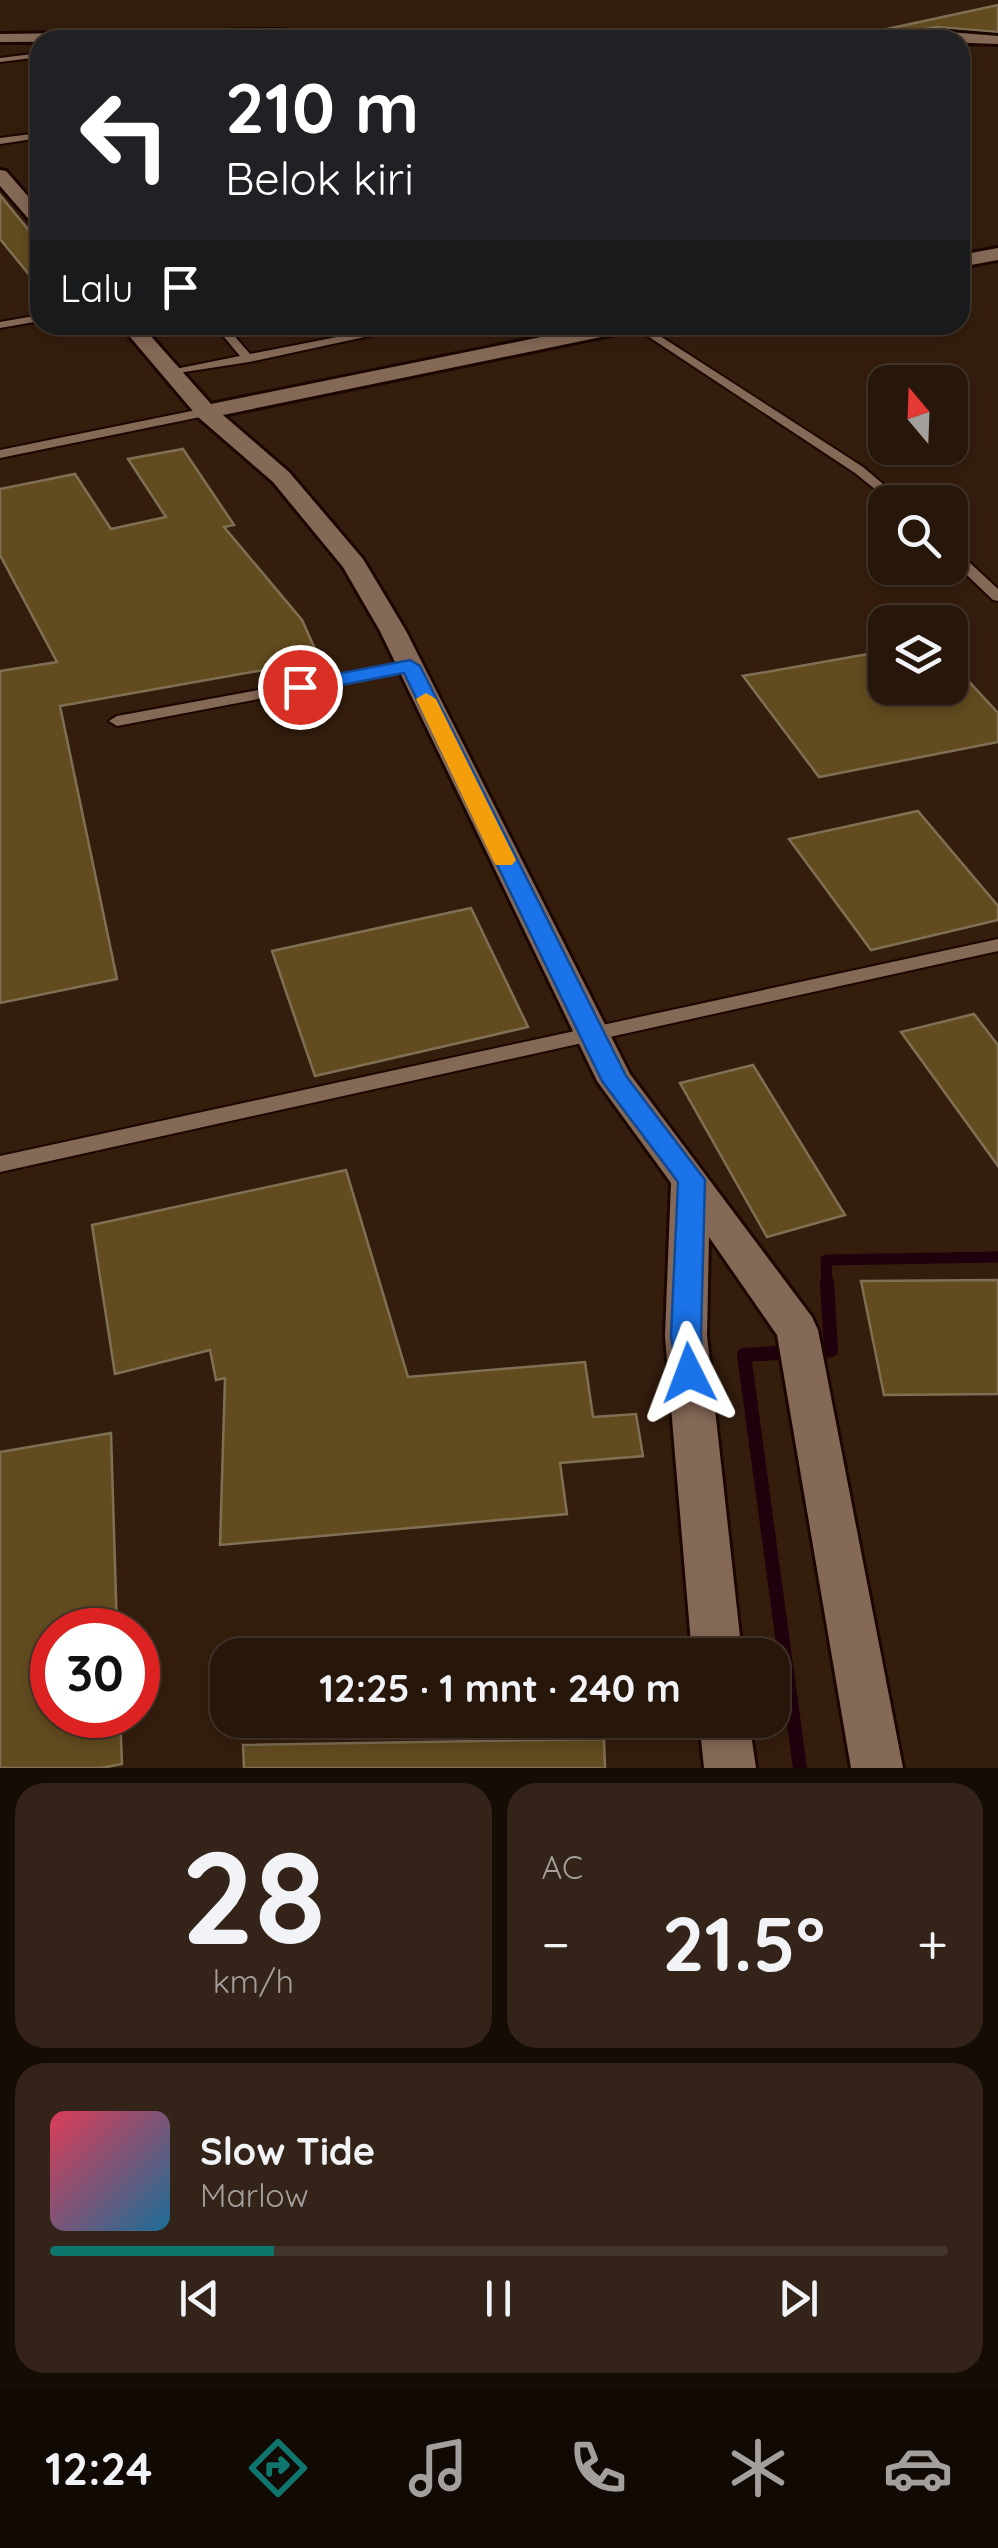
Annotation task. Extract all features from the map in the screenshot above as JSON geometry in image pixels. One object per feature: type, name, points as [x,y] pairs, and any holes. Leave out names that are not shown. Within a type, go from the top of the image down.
[{"type":"street","points":[[0,38],[30,38]]},
{"type":"street","points":[[970,38],[998,40]]},
{"type":"street","points":[[0,175],[30,210]]},
{"type":"street","points":[[970,259],[998,254]]},
{"type":"street","points":[[138,335],[206,412],[281,477],[354,564],[410,666],[615,1081],[692,1180],[797,1330],[877,1768]]},
{"type":"street","points":[[206,412],[584,335]]},
{"type":"street","points":[[692,1180],[686,1336],[715,1638]]},
{"type":"street","points":[[726,1738],[730,1768]]},
{"type":"lane","points":[[0,60],[30,56]]},
{"type":"lane","points":[[0,141],[30,137]]},
{"type":"lane","points":[[0,325],[30,320]]},
{"type":"lane","points":[[228,335],[249,358]]},
{"type":"lane","points":[[169,373],[365,335]]},
{"type":"lane","points":[[649,335],[877,485]]},
{"type":"lane","points":[[0,454],[206,412]]},
{"type":"lane","points":[[968,569],[998,597]]},
{"type":"lane","points":[[117,721],[410,666]]},
{"type":"lane","points":[[0,1164],[998,945]]},
{"type":"building","points":[[998,5],[998,32],[936,27],[887,29]]},
{"type":"building","points":[[0,195],[30,232],[30,276],[0,239]]},
{"type":"building","points":[[183,449],[234,525],[224,527],[302,620],[320,660],[60,706],[117,979],[0,1003],[0,671],[57,662],[0,555],[0,489],[75,474],[111,529],[166,517],[128,459]]},
{"type":"building","points":[[868,654],[868,705],[968,705],[968,680],[998,713],[998,742],[819,777],[743,676]]},
{"type":"building","points":[[918,811],[998,906],[998,920],[871,950],[789,839]]},
{"type":"building","points":[[471,908],[528,1027],[315,1076],[272,951]]},
{"type":"building","points":[[974,1014],[998,1045],[998,1166],[901,1032]]},
{"type":"building","points":[[753,1065],[845,1215],[767,1237],[680,1083]]},
{"type":"building","points":[[346,1170],[408,1377],[585,1362],[593,1417],[636,1414],[643,1456],[560,1463],[567,1514],[220,1545],[225,1378],[216,1380],[210,1350],[115,1374],[92,1225]]},
{"type":"building","points":[[998,1280],[998,1394],[884,1395],[861,1281]]},
{"type":"building","points":[[111,1433],[116,1608],[30,1608],[30,1738],[121,1738],[122,1764],[101,1768],[0,1768],[0,1452]]},
{"type":"building","points":[[604,1739],[605,1768],[244,1768],[243,1745]]},
{"type":"waterway","points":[[827,1284],[826,1260],[998,1257]]},
{"type":"waterway","points":[[826,1351],[831,1350],[827,1282]]},
{"type":"waterway","points":[[777,1353],[744,1355],[800,1768]]},
{"type":"slow traffic","points":[[426,699],[504,860]]},
{"type":"route","points":[[300,687],[410,666],[615,1081],[692,1180],[686,1336],[689,1373]]}]
